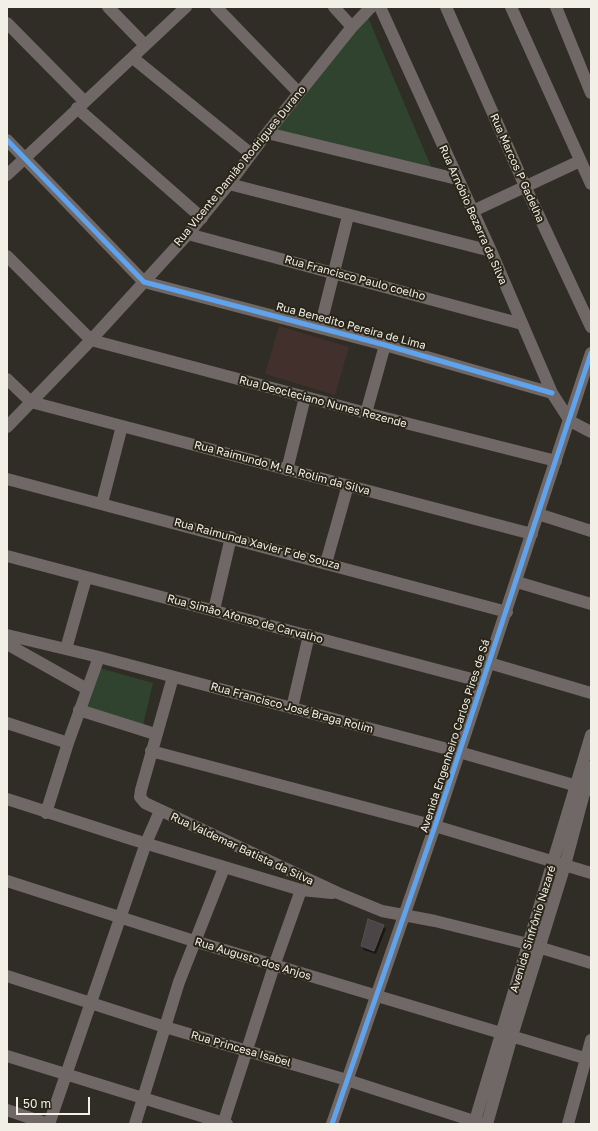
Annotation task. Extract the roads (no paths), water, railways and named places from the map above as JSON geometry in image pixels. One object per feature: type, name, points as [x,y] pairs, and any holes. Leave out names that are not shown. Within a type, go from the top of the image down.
[{"type":"street","points":[[108,7],[146,45]]},
{"type":"street","points":[[7,175],[186,7]]},
{"type":"street","points":[[216,7],[299,93]]},
{"type":"street","points":[[334,7],[352,27]]},
{"type":"street","name":"Rua Vicente Damião Rodrigues Durano","points":[[7,427],[92,340],[202,218],[299,93],[352,27],[371,7]]},
{"type":"street","name":"Rua Arnóbio Bezerra da Silva","points":[[380,7],[457,179],[473,211],[552,393],[570,421]]},
{"type":"street","name":"Rua Marcos P Gadelha","points":[[446,7],[525,186],[591,327]]},
{"type":"street","points":[[511,7],[591,184]]},
{"type":"street","points":[[556,7],[591,93]]},
{"type":"street","points":[[7,23],[80,105],[202,218]]},
{"type":"street","points":[[133,58],[251,154]]},
{"type":"street","points":[[267,133],[457,179]]},
{"type":"street","points":[[7,140],[144,282]]},
{"type":"street","points":[[473,211],[580,161]]},
{"type":"street","points":[[229,184],[348,216],[490,251]]},
{"type":"street","points":[[320,328],[348,216]]},
{"type":"street","name":"Rua Francisco Paulo coelho","points":[[188,234],[334,272],[522,324]]},
{"type":"street","points":[[7,256],[92,340]]},
{"type":"street","name":"Rua Benedito Pereira de Lima","points":[[144,282],[384,345],[552,393]]},
{"type":"street","name":"Rua Deocleciano Nunes Rezende","points":[[92,340],[556,462]]},
{"type":"street","points":[[366,413],[384,345]]},
{"type":"street","name":"Avenida Engenheiro Carlos Pires de Sá","points":[[332,1124],[375,996],[405,916],[590,359]]},
{"type":"street","points":[[7,379],[31,402]]},
{"type":"street","points":[[286,470],[305,397]]},
{"type":"street","name":"Rua Raimundo M. B. Rolim da Silva","points":[[31,402],[532,534]]},
{"type":"street","points":[[570,421],[591,432]]},
{"type":"street","points":[[102,503],[122,426]]},
{"type":"street","name":"Rua Raimunda Xavier F de Souza","points":[[7,479],[326,562],[507,612]]},
{"type":"street","points":[[326,562],[348,485]]},
{"type":"street","points":[[538,514],[591,531]]},
{"type":"street","points":[[214,610],[231,537]]},
{"type":"street","name":"Rua Simão Afonso de Carvalho","points":[[7,556],[483,682]]},
{"type":"street","points":[[66,649],[86,578]]},
{"type":"street","points":[[517,582],[591,604]]},
{"type":"street","name":"Rua Francisco José Braga Rolim","points":[[7,635],[99,657],[459,752],[584,788]]},
{"type":"street","points":[[292,708],[309,635]]},
{"type":"street","points":[[7,644],[87,689]]},
{"type":"street","points":[[46,813],[68,743],[99,657]]},
{"type":"street","points":[[489,663],[591,693]]},
{"type":"street","points":[[160,811],[145,803],[140,797],[155,734],[173,677]]},
{"type":"street","points":[[80,710],[155,734]]},
{"type":"street","points":[[7,723],[68,743]]},
{"type":"street","name":"Avenida Sinfrônio Nazaré","points":[[584,788],[591,735]]},
{"type":"street","points":[[151,751],[435,826],[591,873]]},
{"type":"street","name":"Avenida Sinfrônio Nazaré","points":[[487,1124],[506,1034],[528,944],[560,863],[591,767]]},
{"type":"street","points":[[7,799],[46,813],[224,868],[301,890],[338,894]]},
{"type":"street","name":"Rua Valdemar Batista da Silva","points":[[48,1124],[92,1003],[146,844],[160,811],[338,894],[382,910],[405,916],[435,921],[528,944],[591,963]]},
{"type":"street","name":"Avenida Sinfrônio Nazaré","points":[[477,1123],[506,1034],[540,948],[560,863]]},
{"type":"street","points":[[135,1124],[179,982],[224,868]]},
{"type":"street","name":"Rua Augusto dos Anjos","points":[[7,881],[274,966],[589,1060]]},
{"type":"street","points":[[7,1056],[143,1097],[225,1124],[274,966],[301,890]]},
{"type":"street","name":"Rua Princesa Isabel","points":[[7,976],[166,1027],[347,1080],[477,1123]]},
{"type":"street","points":[[568,1124],[589,1060],[591,1040]]},
{"type":"street","points":[[7,1110],[48,1124]]}]
